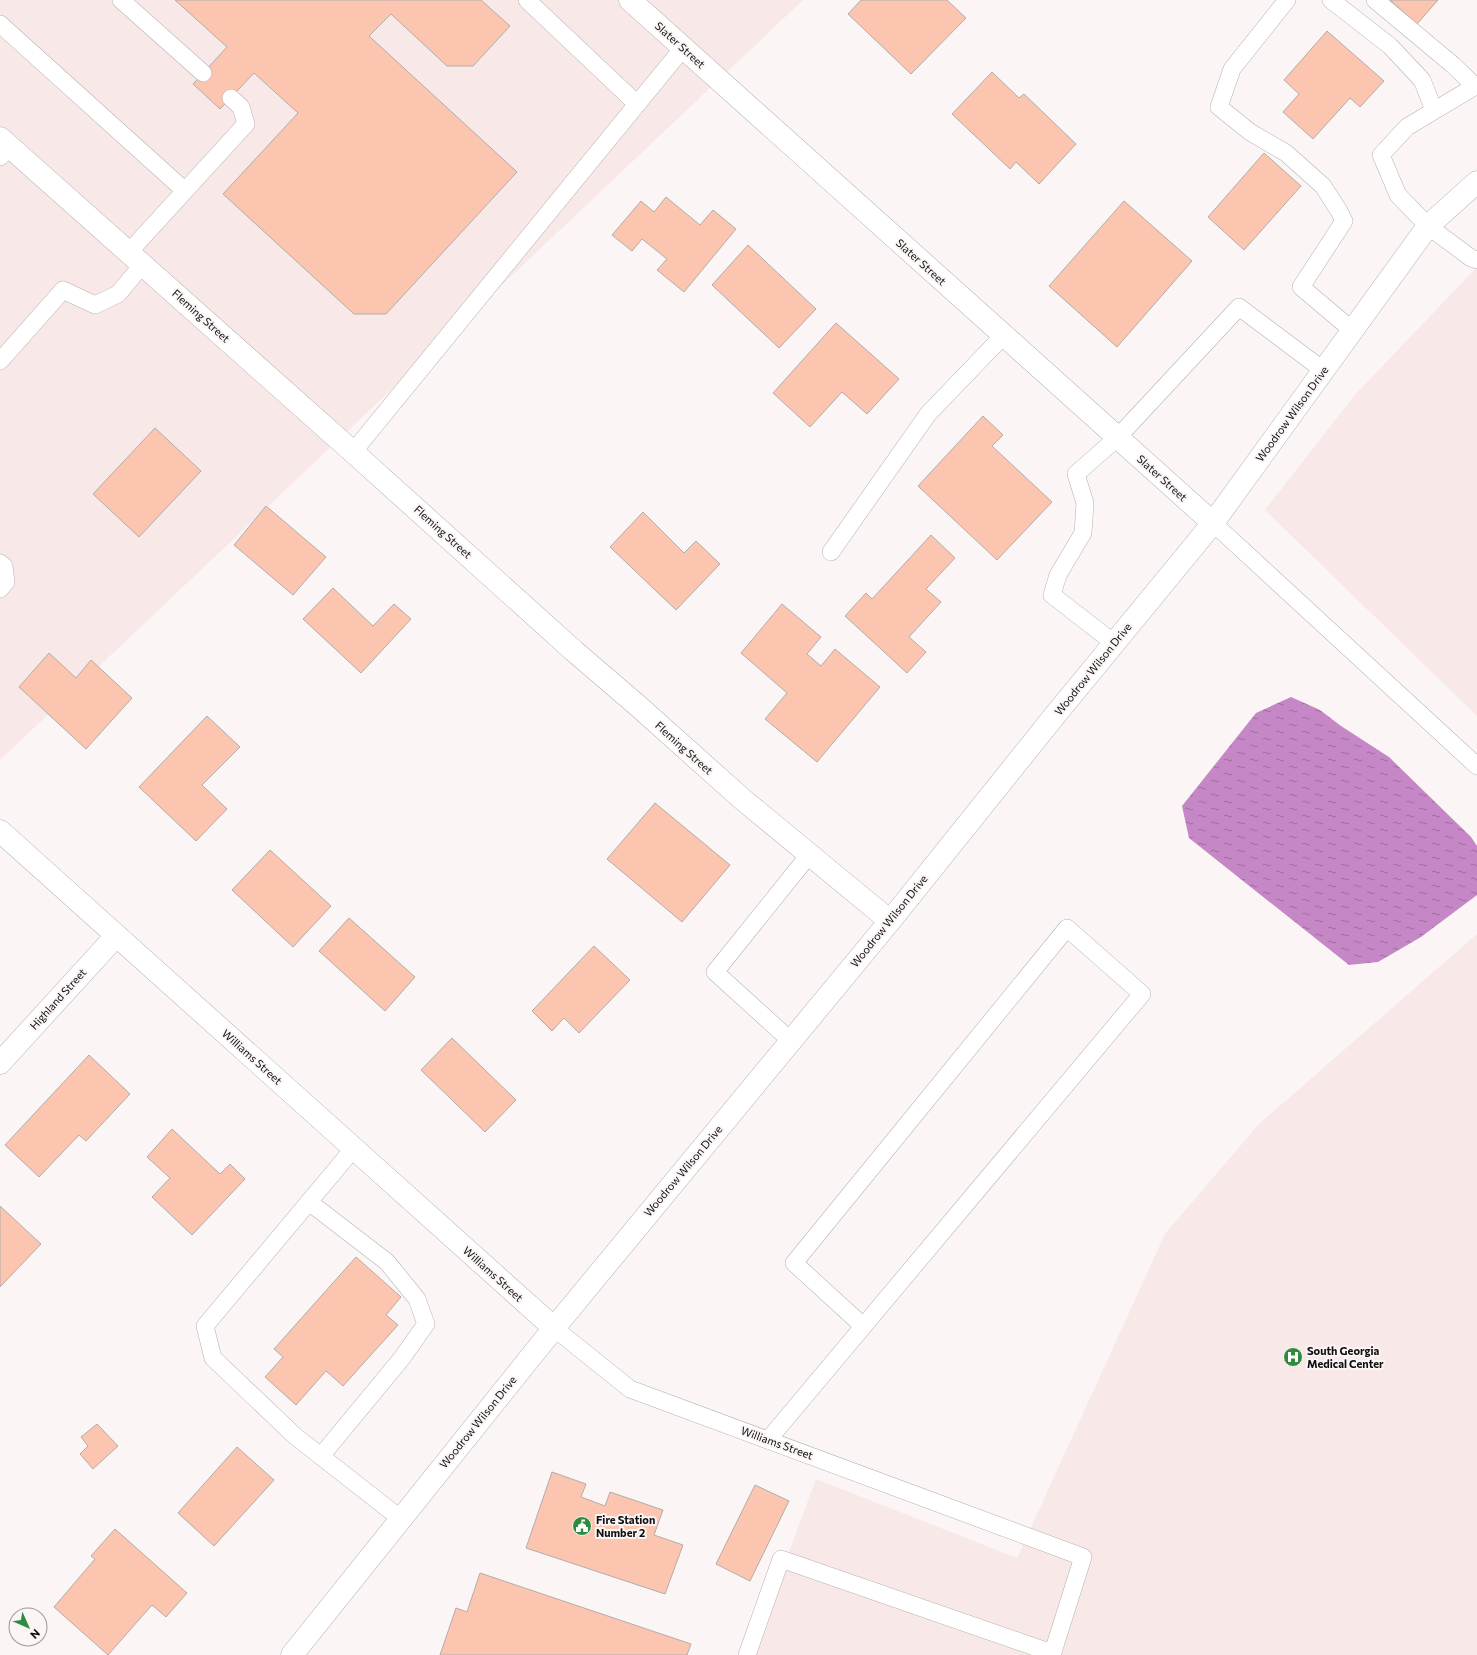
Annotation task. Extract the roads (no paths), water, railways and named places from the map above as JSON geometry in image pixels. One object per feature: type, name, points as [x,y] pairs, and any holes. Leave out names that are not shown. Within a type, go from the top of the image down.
[{"type":"street","name":"Slater Street","points":[[630,0],[1213,523]]},
{"type":"street","name":"Fleming Street","points":[[3,147],[136,258],[574,652],[637,705],[741,798],[890,921]]},
{"type":"street","name":"Woodrow Wilson Drive","points":[[292,1655],[554,1328],[890,921],[1114,643],[1213,523],[1428,226],[1477,182]]},
{"type":"street","name":"Williams Street","points":[[0,831],[554,1328]]},
{"type":"street","name":"Highland Street","points":[[0,1063],[116,936]]},
{"type":"lane","points":[[121,0],[203,73]]},
{"type":"lane","points":[[527,0],[637,104]]},
{"type":"lane","points":[[1287,0],[1232,68],[1219,107],[1250,132],[1286,153],[1323,186],[1339,211],[1344,221],[1302,287],[1352,330]]},
{"type":"lane","points":[[1331,0],[1390,46],[1422,80],[1434,110]]},
{"type":"lane","points":[[1375,0],[1476,85],[1407,126],[1381,155],[1398,195],[1428,226],[1471,258],[1477,260]]},
{"type":"lane","points":[[0,24],[184,190]]},
{"type":"lane","points":[[353,452],[683,48]]},
{"type":"lane","points":[[0,361],[63,290],[94,305],[118,294],[136,258],[184,190],[246,124],[241,107],[231,98]]},
{"type":"lane","points":[[1114,643],[1052,595],[1058,574],[1083,533],[1085,503],[1076,474],[1117,438],[1239,308],[1323,370]]},
{"type":"lane","points":[[830,552],[928,414],[1003,336]]},
{"type":"lane","points":[[1213,523],[1477,766]]},
{"type":"lane","points":[[0,563],[4,566],[6,582],[0,589]]},
{"type":"lane","points":[[791,1041],[715,972],[809,855]]},
{"type":"lane","points":[[768,1440],[1142,994],[1067,928],[794,1263],[863,1326]]},
{"type":"lane","points":[[354,1148],[206,1326],[213,1358],[295,1436],[402,1519]]},
{"type":"lane","points":[[309,1202],[387,1262],[417,1299],[426,1324],[402,1358],[321,1456]]},
{"type":"lane","name":"Williams Street","points":[[554,1328],[630,1389],[1083,1557],[1052,1654]]},
{"type":"lane","points":[[747,1655],[781,1559],[1052,1654]]},
{"type":"water","points":[[1291,697],[1320,710],[1341,726],[1389,757],[1471,837],[1477,846],[1477,895],[1421,937],[1378,962],[1349,965],[1189,838],[1182,806],[1256,713]]},
{"type":"place","name":"South Georgia Medical Center","points":[[1293,1357]]},
{"type":"place","name":"Fire Station Number 2","points":[[582,1526]]}]
